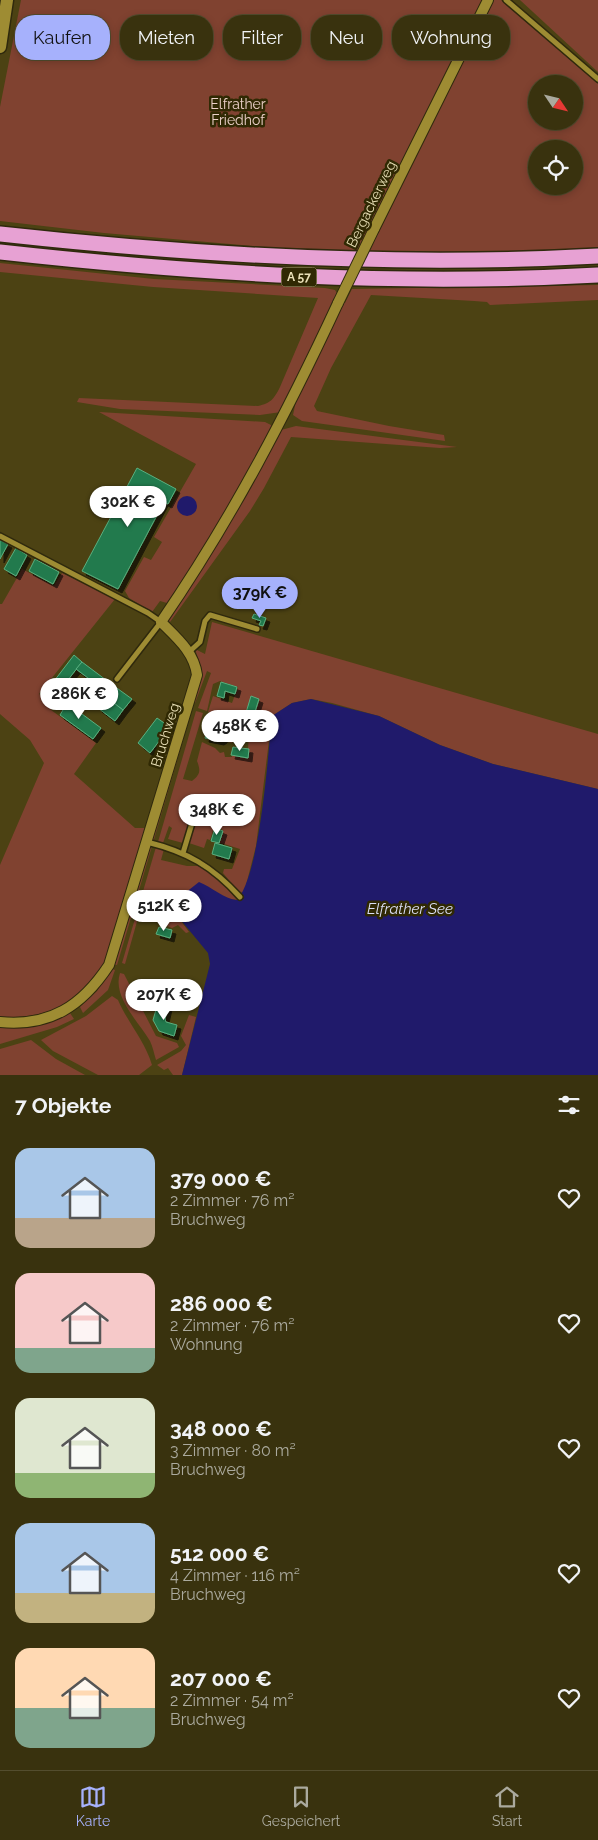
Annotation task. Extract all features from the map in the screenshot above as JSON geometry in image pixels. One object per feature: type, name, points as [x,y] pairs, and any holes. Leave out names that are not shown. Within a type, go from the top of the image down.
[{"type":"highway","name":"A 57","points":[[0,234],[90,244],[259,257],[369,260],[542,259],[598,256]]},
{"type":"highway","name":"A 57","points":[[0,252],[127,266],[259,275],[371,278],[547,278],[598,275]]},
{"type":"main road","points":[[0,47],[7,0]]},
{"type":"street","name":"Bergackerweg","points":[[161,622],[236,505],[282,420],[374,229],[488,0]]},
{"type":"street","name":"Bruchweg","points":[[0,1022],[36,1022],[59,1014],[78,1002],[97,984],[110,962],[197,675],[196,663],[189,652],[161,622]]},
{"type":"lane","points":[[506,0],[598,79]]},
{"type":"lane","points":[[0,536],[148,613],[161,622],[117,679]]},
{"type":"lane","points":[[189,652],[200,642],[205,621],[210,616],[257,629]]},
{"type":"lane","points":[[183,853],[199,800]]},
{"type":"lane","points":[[147,842],[183,853],[207,865],[240,897]]},
{"type":"green space","name":"Elfrather Friedhof","points":[[21,0],[501,0],[598,84],[598,247],[542,252],[345,254],[104,233],[0,221],[0,107],[15,31],[15,60],[110,60],[110,15],[18,15]]},
{"type":"green space","points":[[520,0],[598,0],[598,72]]},
{"type":"green space","points":[[0,263],[154,279],[325,288],[335,290],[338,295],[281,412],[260,415],[120,409],[77,402],[79,398],[258,406],[269,402],[280,387],[318,298],[153,287],[0,272]]},
{"type":"green space","points":[[598,285],[598,300],[490,305],[487,302],[371,295],[331,368],[314,406],[317,411],[444,435],[445,441],[302,421],[293,415],[296,401],[343,302],[345,303],[352,289]]},
{"type":"green space","points":[[99,412],[265,422],[271,425],[273,430],[231,508],[167,603],[160,601],[152,612],[129,598],[125,591],[144,557],[151,560],[162,542],[154,537],[196,464]]},
{"type":"green space","points":[[296,426],[457,447],[440,448],[291,437],[250,511],[170,622],[168,620],[281,430]]},
{"type":"green space","points":[[22,569],[54,586],[62,573],[115,599],[39,694],[54,705],[51,710],[96,743],[74,774],[135,828],[147,828],[110,951],[96,977],[74,999],[47,1012],[16,1017],[0,1017],[0,865],[44,763],[30,740],[0,714],[0,604],[2,604]]},
{"type":"green space","points":[[212,622],[598,734],[598,789],[493,764],[440,745],[379,716],[311,699],[292,703],[272,716],[256,846],[244,893],[239,892],[223,873],[224,869],[232,869],[240,849],[218,842],[222,829],[214,827],[210,840],[207,839],[204,848],[189,843],[203,799],[197,797],[183,843],[168,839],[172,828],[169,826],[163,843],[158,842],[196,711],[203,713],[183,779],[192,781],[197,777],[199,768],[197,761],[202,742],[215,748],[220,753],[224,752],[225,757],[232,757],[233,748],[248,749],[249,734],[234,732],[232,743],[225,741],[228,731],[224,727],[226,718],[208,712],[213,696],[232,703],[238,687],[220,681],[213,684],[207,711],[198,708],[211,673],[207,671],[195,703],[191,701],[202,670],[195,649],[205,654]]},
{"type":"green space","points":[[188,709],[192,710],[117,965],[113,964]]},
{"type":"green space","points":[[156,847],[164,849],[161,860],[187,866],[198,866],[207,870],[219,879],[237,900],[229,899],[175,913],[189,932],[186,933],[178,925],[172,928],[144,917],[143,920],[138,918],[125,964],[122,963]]},
{"type":"green space","points":[[110,968],[115,970],[108,990],[83,1013],[80,1007],[97,991]]},
{"type":"green space","points":[[120,973],[124,974],[156,1036],[177,1043],[179,1047],[156,1060],[150,1041],[123,1000],[119,982]]},
{"type":"green space","points":[[164,980],[183,986],[178,1000],[160,993]]},
{"type":"green space","points":[[112,996],[118,1000],[149,1056],[152,1065],[139,1075],[98,1075],[53,1051],[41,1040],[86,1016]]},
{"type":"green space","points":[[70,1013],[74,1019],[57,1027],[0,1044],[0,1027],[36,1025],[53,1021]]},
{"type":"green space","points":[[189,1015],[196,1017],[182,1075],[173,1075],[168,1068],[164,1070],[157,1065],[181,1051],[186,1045],[181,1036]]},
{"type":"green space","points":[[31,1040],[56,1059],[85,1075],[0,1075],[0,1049]]},
{"type":"water","points":[[187,496],[194,499],[197,506],[194,513],[187,516],[180,513],[177,506],[180,499]]},
{"type":"water","name":"Elfrather See","points":[[311,699],[379,716],[440,745],[493,764],[598,789],[598,1075],[182,1075],[210,964],[208,953],[175,913],[185,893],[199,882],[227,897],[237,900],[245,887],[257,841],[262,813],[272,716],[292,703]]},
{"type":"building","points":[[137,468],[176,489],[168,504],[164,502],[118,589],[82,571]]},
{"type":"building","points":[[0,540],[8,544],[0,559]]},
{"type":"building","points":[[16,548],[27,555],[16,576],[4,569]]},
{"type":"building","points":[[35,559],[59,572],[53,584],[29,571]]},
{"type":"building","points":[[254,614],[266,618],[263,626],[259,625],[261,621],[252,618]]},
{"type":"building","points":[[74,655],[82,662],[56,695],[48,689]]},
{"type":"building","points":[[82,662],[114,686],[108,693],[76,669]]},
{"type":"building","points":[[221,682],[237,687],[235,694],[225,691],[224,698],[217,696]]},
{"type":"building","points":[[114,686],[132,699],[123,710],[106,697]]},
{"type":"building","points":[[48,689],[63,700],[59,706],[44,694]]},
{"type":"building","points":[[251,696],[259,699],[253,718],[245,716]]},
{"type":"building","points":[[106,697],[123,710],[115,721],[98,708]]},
{"type":"building","points":[[63,700],[101,728],[93,739],[60,715],[63,710],[58,707]]},
{"type":"building","points":[[220,716],[227,718],[223,729],[217,727]]},
{"type":"building","points":[[157,718],[170,727],[150,753],[138,743]]},
{"type":"building","points":[[209,724],[226,730],[223,739],[220,741],[205,738]]},
{"type":"building","points":[[236,724],[252,726],[251,734],[235,732]]},
{"type":"building","points":[[233,747],[249,749],[248,758],[231,755]]},
{"type":"building","points":[[215,828],[223,831],[219,843],[211,841]]},
{"type":"building","points":[[215,843],[232,848],[229,859],[212,854]]},
{"type":"building","points":[[159,927],[172,930],[170,938],[156,934]]},
{"type":"building","points":[[158,1003],[168,1006],[165,1019],[166,1022],[177,1025],[174,1036],[159,1031],[153,1020]]}]
